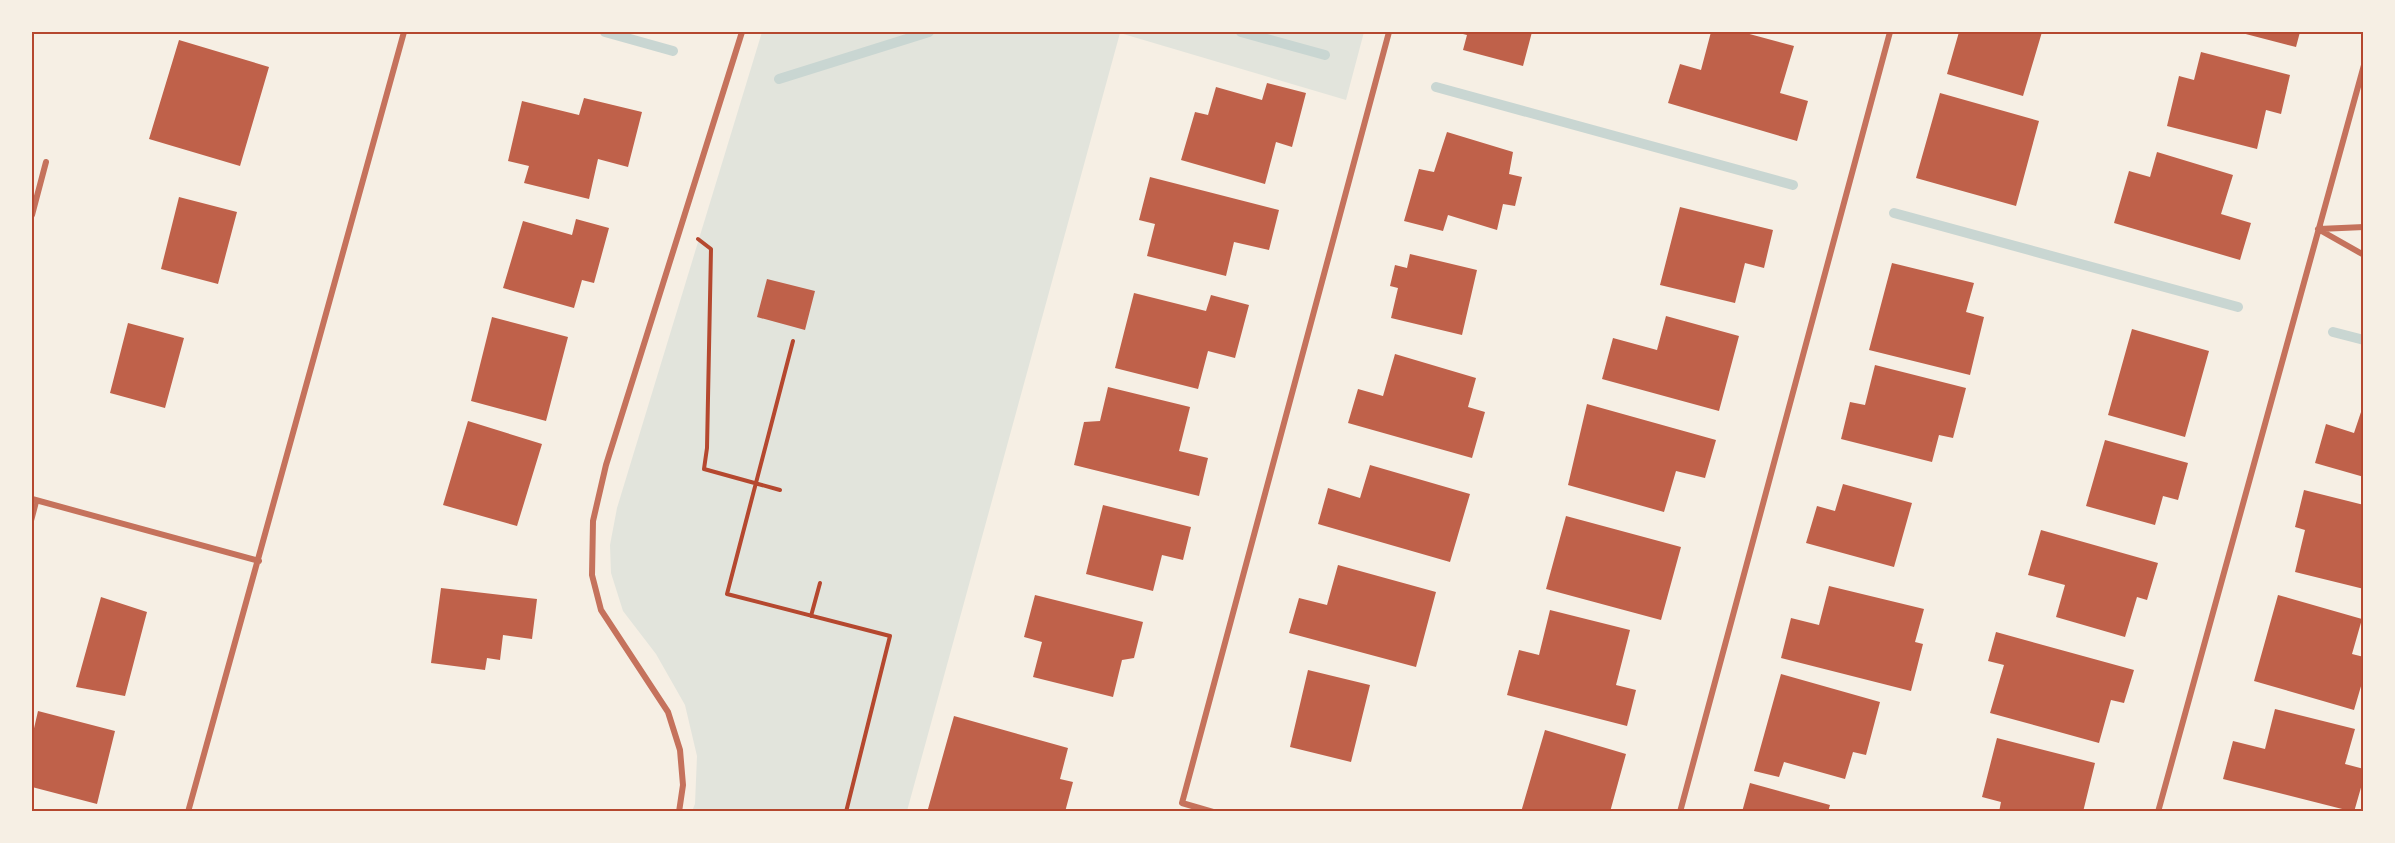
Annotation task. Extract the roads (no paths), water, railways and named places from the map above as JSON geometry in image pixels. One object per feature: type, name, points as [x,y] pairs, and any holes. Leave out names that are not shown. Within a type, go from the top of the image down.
[{"type":"street","points":[[188,812],[404,32]]},
{"type":"street","points":[[679,812],[683,785],[680,750],[668,712],[601,610],[592,575],[593,521],[606,465],[742,32]]},
{"type":"street","points":[[1213,812],[1182,803],[1389,32]]},
{"type":"street","points":[[1680,812],[1890,32]]},
{"type":"street","points":[[2158,812],[2364,65]]},
{"type":"street","points":[[32,215],[46,162]]},
{"type":"street","points":[[2318,228],[2364,227]]},
{"type":"street","points":[[2318,228],[2364,255]]},
{"type":"street","points":[[34,500],[259,561]]},
{"type":"lane","points":[[32,520],[34,500]]},
{"type":"waterway","points":[[605,32],[673,51]]},
{"type":"waterway","points":[[779,79],[929,32]]},
{"type":"waterway","points":[[1241,32],[1325,55]]},
{"type":"waterway","points":[[1436,87],[1793,185]]},
{"type":"waterway","points":[[1894,213],[2238,307]]},
{"type":"waterway","points":[[2333,332],[2364,340]]}]
